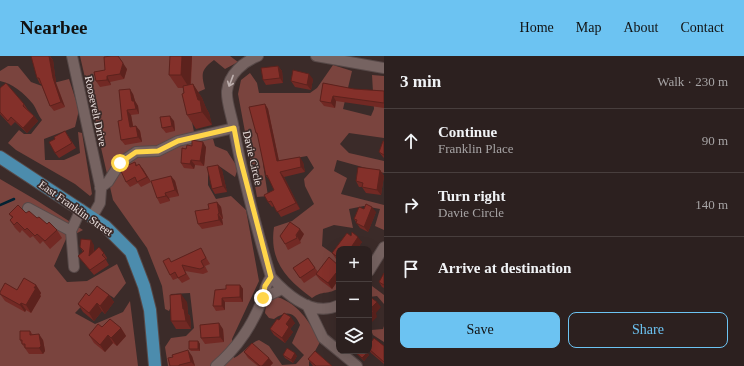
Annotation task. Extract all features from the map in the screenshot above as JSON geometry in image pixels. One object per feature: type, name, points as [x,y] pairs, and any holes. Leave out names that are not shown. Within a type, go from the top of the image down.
[{"type":"main road","name":"East Franklin Street","points":[[0,157],[92,217],[116,236],[130,252],[138,266],[150,310],[155,366]]},
{"type":"street","name":"Roosevelt Drive","points":[[72,56],[100,188],[100,203],[92,217]]},
{"type":"street","name":"Davie Circle","points":[[258,56],[248,60],[231,78],[227,91],[239,154],[271,277],[282,289],[296,300],[307,306],[317,309],[336,306]]},
{"type":"street","points":[[316,56],[384,68]]},
{"type":"street","points":[[100,188],[108,182],[120,163],[136,152],[158,151],[178,141],[234,128]]},
{"type":"street","points":[[28,208],[71,231]]},
{"type":"street","points":[[74,267],[71,231],[80,210]]},
{"type":"street","points":[[372,266],[384,247]]},
{"type":"street","points":[[216,366],[241,340],[250,326],[263,298],[265,286],[271,277]]},
{"type":"street","points":[[263,298],[282,289]]},
{"type":"street","points":[[307,306],[323,338],[357,366]]},
{"type":"shaded area","points":[[80,56],[230,56],[238,62],[225,69],[214,60],[204,69],[203,72],[205,89],[187,97],[194,132],[210,128],[215,146],[227,151],[238,168],[235,177],[219,166],[208,172],[208,185],[216,199],[231,196],[246,210],[259,281],[232,339],[234,358],[241,354],[252,343],[259,340],[269,346],[282,365],[296,364],[304,355],[292,343],[300,325],[298,320],[289,314],[282,315],[274,319],[269,318],[265,313],[266,305],[273,296],[289,302],[296,307],[312,327],[320,342],[309,362],[309,366],[168,366],[165,347],[171,338],[186,336],[194,328],[190,293],[171,294],[171,306],[169,311],[165,309],[162,286],[147,248],[113,200]]},
{"type":"shaded area","points":[[333,65],[352,71],[343,109],[371,116],[374,109],[372,75],[384,76],[384,138],[349,133],[340,144],[349,153],[384,161],[384,173],[337,160],[334,171],[347,178],[341,194],[384,205],[384,230],[375,226],[380,209],[364,206],[349,209],[353,228],[334,225],[323,229],[322,246],[336,256],[336,289],[319,294],[312,298],[294,284],[281,268],[274,250],[273,239],[274,227],[292,221],[314,204],[305,186],[304,179],[314,168],[307,156],[263,164],[268,196],[257,197],[238,94],[241,80],[250,73],[257,83],[259,93],[310,93],[317,88]]},
{"type":"shaded area","points":[[8,66],[18,66],[31,82],[42,86],[69,79],[79,110],[75,127],[44,139],[45,160],[64,160],[80,153],[78,132],[82,133],[92,194],[90,196],[75,184],[16,150],[8,143],[19,130],[24,134],[31,134],[42,120],[33,104],[26,96],[14,87],[0,81],[0,71]]},
{"type":"shaded area","points":[[0,179],[83,230],[66,239],[54,266],[67,282],[87,281],[117,264],[126,283],[114,298],[99,288],[75,313],[95,324],[123,312],[130,301],[138,366],[0,366]]},
{"type":"shaded area","points":[[372,286],[384,295],[384,304],[377,296],[372,297]]},
{"type":"shaded area","points":[[384,326],[384,342],[373,335],[372,332],[372,330],[383,329]]},
{"type":"building","points":[[31,56],[49,56],[53,78],[61,102],[50,106],[39,78],[37,78]]},
{"type":"building","points":[[118,56],[123,63],[120,74],[107,76],[107,80],[96,81],[94,72],[105,70],[104,57]]},
{"type":"building","points":[[170,56],[182,56],[181,75],[169,75]]},
{"type":"building","points":[[278,66],[280,78],[263,80],[261,68]]},
{"type":"building","points":[[293,70],[309,74],[307,85],[291,81]]},
{"type":"building","points":[[6,83],[24,104],[23,106],[34,116],[23,128],[11,117],[8,121],[0,112],[0,88]]},
{"type":"building","points":[[323,83],[354,89],[384,91],[384,103],[333,96],[331,103],[320,101]]},
{"type":"building","points":[[193,84],[198,100],[200,100],[202,112],[187,115],[182,94],[184,93],[183,86]]},
{"type":"building","points":[[130,89],[132,101],[134,101],[136,109],[127,110],[130,127],[136,126],[138,137],[121,140],[118,121],[122,120],[119,90]]},
{"type":"building","points":[[265,104],[277,161],[300,157],[301,167],[280,172],[296,203],[277,212],[271,201],[268,202],[264,195],[274,190],[267,175],[266,176],[257,133],[249,107]]},
{"type":"building","points":[[170,116],[172,126],[162,128],[160,117]]},
{"type":"building","points":[[65,131],[72,143],[55,153],[49,142],[55,139],[54,137]]},
{"type":"building","points":[[192,140],[203,142],[200,161],[191,160],[190,164],[181,163],[182,148],[186,149],[187,145],[192,146]]},
{"type":"building","points":[[384,141],[384,155],[379,152]]},
{"type":"building","points":[[135,162],[136,166],[139,164],[147,177],[137,182],[135,177],[126,182],[120,169]]},
{"type":"building","points":[[218,165],[223,186],[212,189],[207,167]]},
{"type":"building","points":[[358,167],[380,170],[377,190],[362,187],[363,183],[356,181]]},
{"type":"building","points":[[171,176],[175,190],[165,193],[166,196],[157,198],[151,181]]},
{"type":"building","points":[[217,202],[219,220],[198,224],[195,211],[209,209],[208,204]]},
{"type":"building","points":[[366,204],[372,207],[364,227],[356,223],[357,220],[354,219],[359,207],[364,209]]},
{"type":"building","points":[[18,205],[26,213],[29,211],[47,224],[49,222],[57,230],[45,241],[37,234],[35,236],[27,228],[25,230],[17,222],[14,225],[10,220],[13,217],[9,214]]},
{"type":"building","points":[[290,222],[300,229],[296,235],[297,238],[285,244],[280,236]]},
{"type":"building","points":[[352,232],[358,237],[352,246],[337,246],[347,233],[351,236]]},
{"type":"building","points":[[81,239],[91,240],[89,256],[99,247],[104,253],[102,255],[106,259],[90,270],[78,256],[84,251],[80,247]]},
{"type":"building","points":[[201,248],[206,258],[201,261],[204,267],[200,269],[182,265],[186,274],[178,278],[175,272],[170,275],[163,261],[169,258],[171,262]]},
{"type":"building","points":[[336,248],[336,256],[332,253]]},
{"type":"building","points":[[329,257],[336,263],[336,273],[328,283],[316,274]]},
{"type":"building","points":[[308,258],[315,268],[300,278],[293,268]]},
{"type":"building","points":[[384,273],[384,285],[379,282]]},
{"type":"building","points":[[24,278],[36,285],[34,288],[36,288],[26,305],[21,303],[20,305],[0,294],[5,283],[17,290]]},
{"type":"building","points":[[226,285],[240,285],[240,297],[222,298],[222,306],[213,306],[215,290],[226,289]]},
{"type":"building","points":[[97,286],[109,295],[100,306],[97,303],[89,313],[78,304],[86,293],[89,296]]},
{"type":"building","points":[[181,294],[186,321],[171,321],[170,295]]},
{"type":"building","points":[[372,298],[377,302],[372,307]]},
{"type":"building","points":[[284,313],[291,317],[286,324],[289,327],[282,338],[270,329],[277,319],[279,320]]},
{"type":"building","points":[[110,319],[121,328],[111,338],[108,335],[100,345],[89,335],[98,324],[102,327]]},
{"type":"building","points":[[219,323],[220,337],[201,338],[200,325]]},
{"type":"building","points":[[20,331],[30,331],[30,335],[39,334],[41,346],[39,348],[25,348],[25,344],[22,344],[22,340],[20,340]]},
{"type":"building","points":[[374,338],[384,346],[384,362],[372,352],[372,341]]},
{"type":"building","points":[[189,341],[198,341],[198,349],[189,349]]},
{"type":"building","points":[[252,343],[269,358],[262,366],[260,366],[244,352]]},
{"type":"building","points":[[287,348],[295,353],[291,360],[283,355]]},
{"type":"building","points":[[188,350],[191,362],[179,366],[170,366],[168,358],[173,357],[172,355]]},
{"type":"building","points":[[315,351],[332,366],[316,366],[308,359]]},
{"type":"building","points":[[357,354],[366,354],[362,358]]},
{"type":"waterway","points":[[0,205],[14,199]]},
{"type":"route","points":[[120,163],[136,152],[151,153],[166,148],[178,141],[234,128],[239,154],[271,277],[265,286],[263,298]]}]
